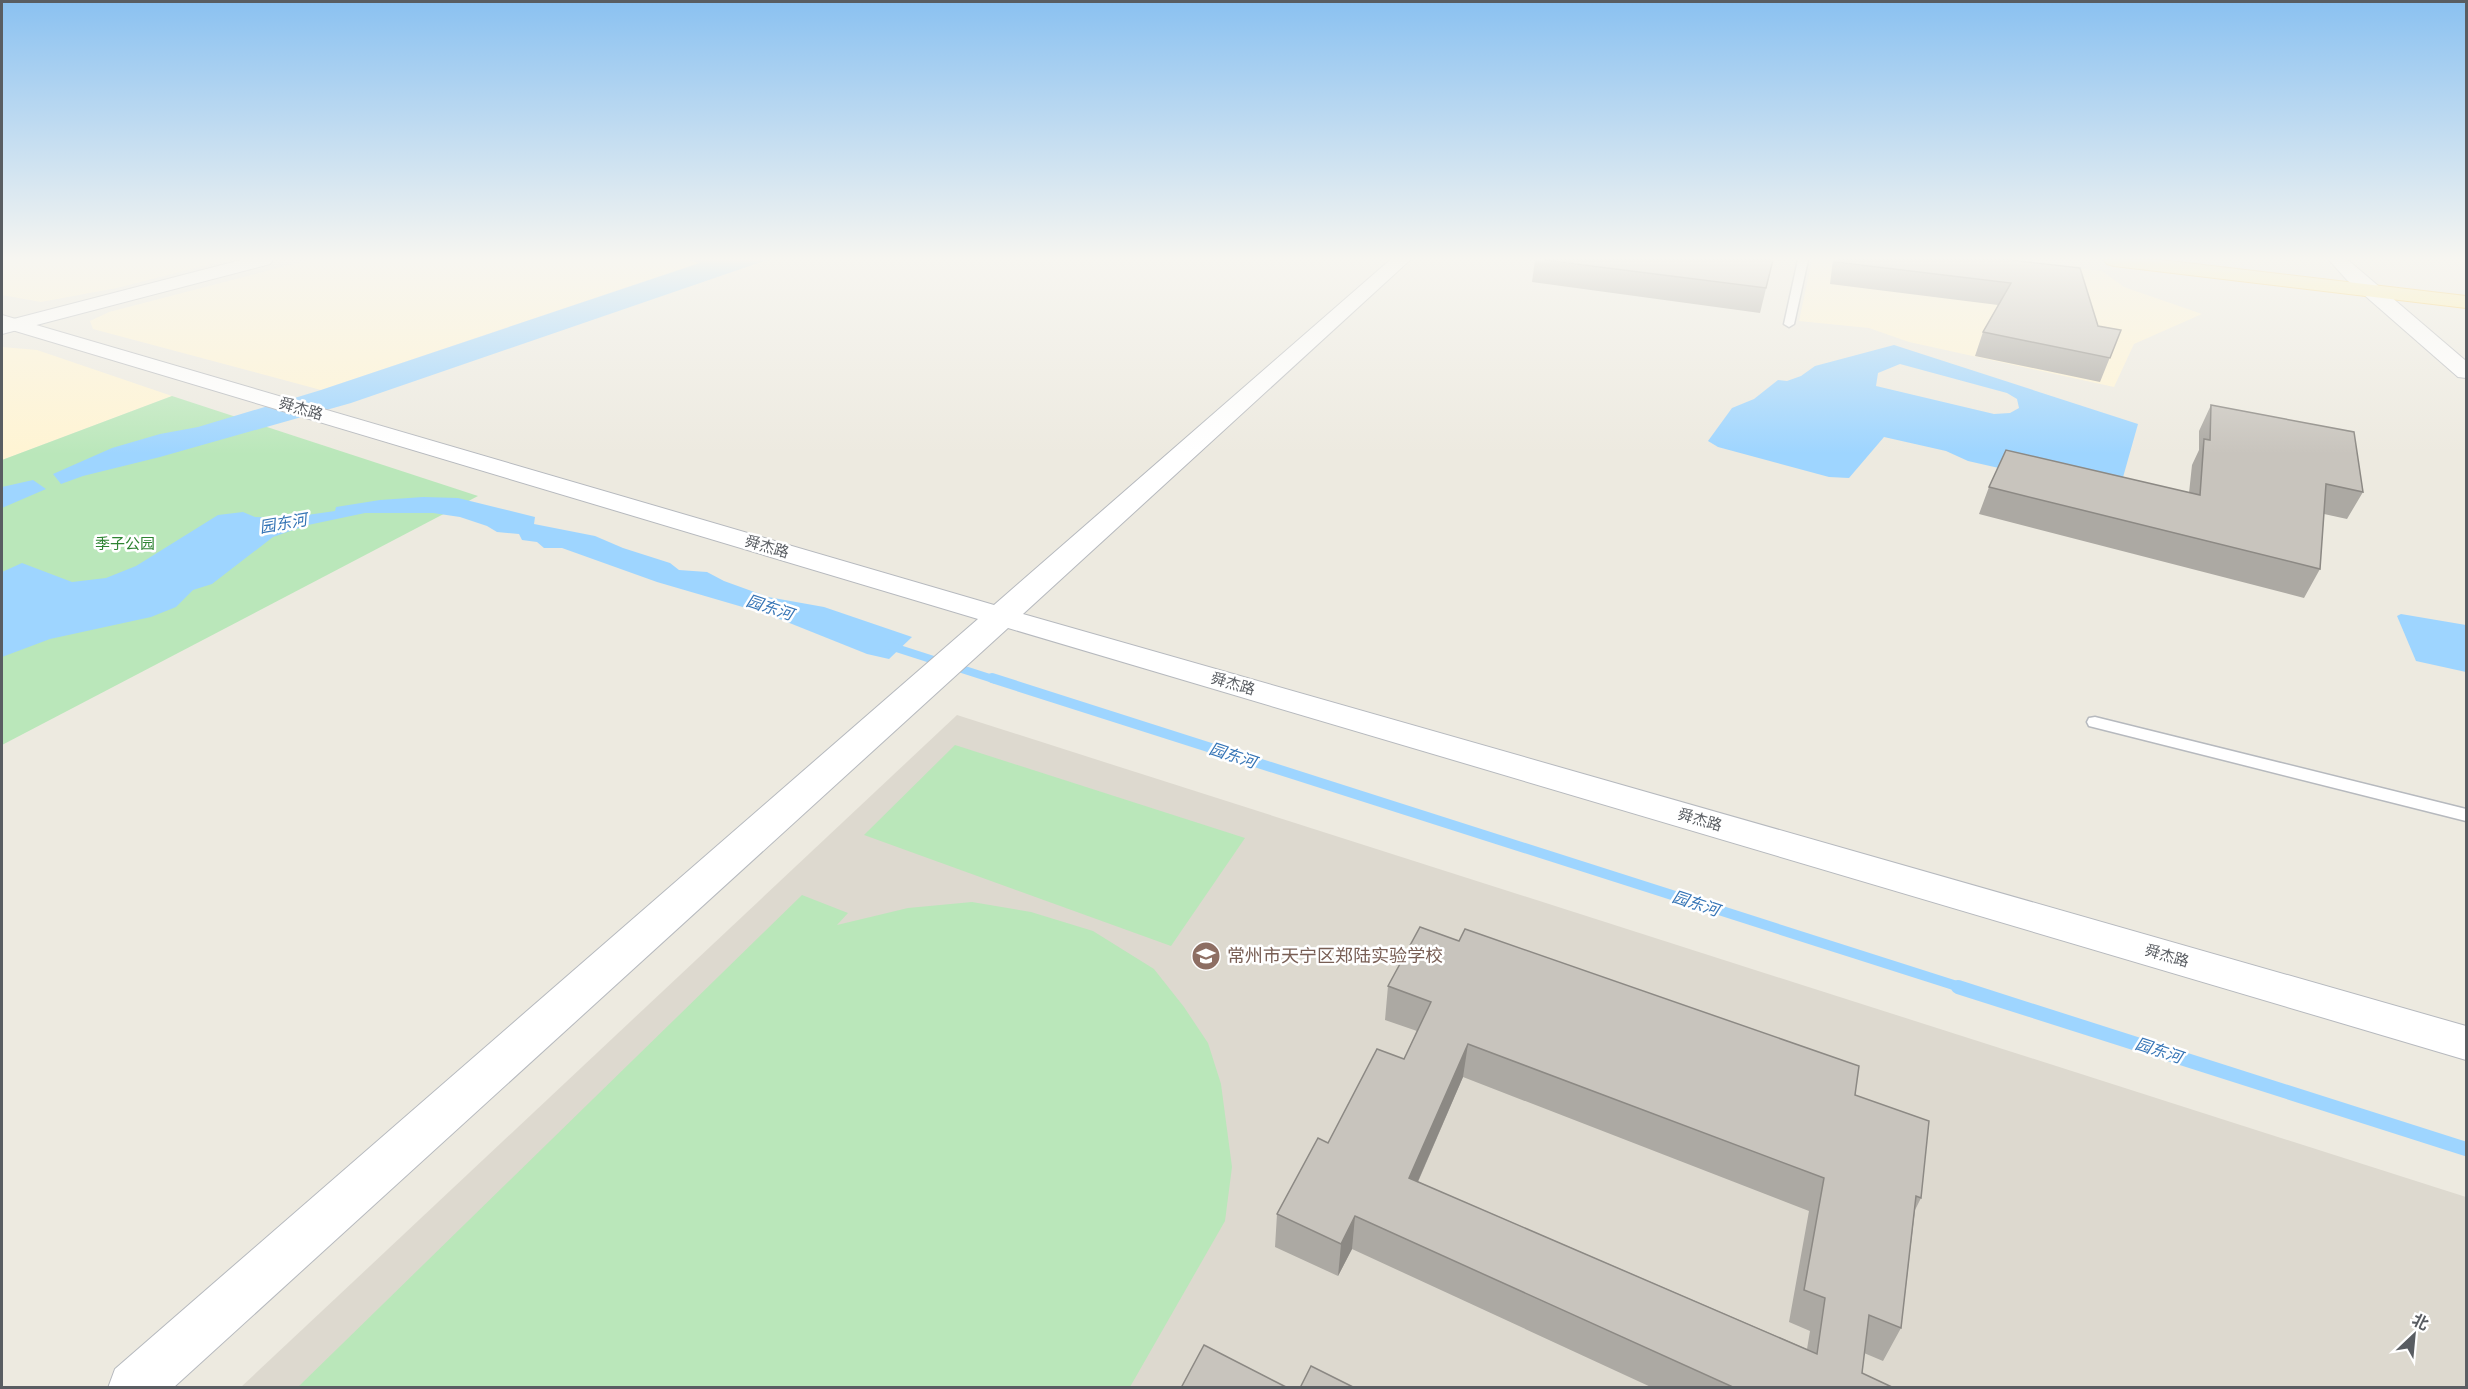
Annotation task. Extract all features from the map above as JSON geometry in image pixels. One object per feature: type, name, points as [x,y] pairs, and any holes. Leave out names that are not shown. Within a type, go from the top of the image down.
[{"type":"street","name":"舜杰路","points":[[9,325],[2466,1043]]},
{"type":"street","points":[[134,1388],[1328,325]]},
{"type":"street","points":[[2411,325],[2466,372]]},
{"type":"lane","points":[[2096,722],[2466,815]]},
{"type":"shaded area","points":[[91,325],[515,325],[321,390],[93,329]]},
{"type":"shaded area","points":[[1837,325],[2177,325],[2134,344],[2114,387],[1909,342],[1869,328]]},
{"type":"shaded area","points":[[2,347],[37,350],[172,396],[2,460]]},
{"type":"shaded area","name":"常州市天宁区郑陆实验学校","points":[[957,715],[2466,1197],[2466,1387],[240,1388]]},
{"type":"green space","name":"季子公园","points":[[172,396],[478,496],[2,745],[2,460]]},
{"type":"green space","points":[[955,745],[1245,838],[1171,946],[864,835]]},
{"type":"green space","points":[[802,895],[848,913],[837,925],[908,908],[972,902],[1031,912],[1093,931],[1154,969],[1184,1007],[1208,1043],[1221,1084],[1232,1167],[1225,1221],[1130,1387],[298,1387]]},
{"type":"water","points":[[516,325],[578,325],[351,403],[61,484],[53,474],[112,448],[160,434],[198,427],[321,390]]},
{"type":"water","points":[[1894,345],[2138,424],[2118,495],[1968,461],[1946,451],[1884,437],[1849,478],[1829,477],[1718,447],[1708,441],[1732,408],[1754,399],[1778,380],[1787,381],[1801,376],[1815,366]],"holes":[[[1900,364],[2007,393],[2017,399],[2019,408],[2010,413],[1994,414],[1876,386],[1878,373]]]},
{"type":"water","points":[[33,480],[46,489],[2,508],[2,487]]},
{"type":"water","points":[[423,497],[458,498],[535,517],[534,524],[595,536],[623,548],[670,563],[679,570],[707,572],[724,581],[768,597],[824,607],[912,637],[889,659],[867,654],[767,614],[657,582],[562,548],[544,548],[537,542],[522,540],[519,534],[497,532],[487,526],[460,517],[433,513],[365,513],[308,525],[273,537],[212,584],[193,590],[176,607],[151,617],[50,639],[2,657],[2,572],[22,563],[72,582],[106,578],[136,566],[218,515],[243,512],[255,517],[286,518],[335,511],[336,507],[380,500]]},
{"type":"water","points":[[2401,614],[2466,625],[2466,672],[2416,661],[2397,616]]},
{"type":"building","points":[[1987,325],[2098,325],[2121,330],[2110,358],[1983,332]]},
{"type":"building","points":[[2211,405],[2354,432],[2363,492],[2326,484],[2320,569],[1989,487],[2006,450],[2200,495],[2204,439],[2210,440]]},
{"type":"building","points":[[1420,927],[1459,941],[1465,929],[1859,1066],[1855,1095],[1929,1121],[1921,1198],[1916,1196],[1901,1328],[1869,1315],[1862,1373],[1894,1388],[1735,1388],[1355,1216],[1341,1244],[1277,1214],[1318,1138],[1328,1143],[1377,1049],[1404,1059],[1431,1002],[1388,986]],"holes":[[[1468,1044],[1824,1178],[1804,1290],[1825,1298],[1817,1354],[1409,1178]]]},
{"type":"building","points":[[1204,1345],[1288,1388],[1181,1388]]},
{"type":"building","points":[[1311,1366],[1355,1388],[1300,1388]]},
{"type":"waterway","name":"园东河","points":[[890,646],[996,680]]},
{"type":"waterway","name":"园东河","points":[[992,678],[1963,988]]},
{"type":"waterway","name":"园东河","points":[[1958,987],[2466,1149]]},
{"type":"place","name":"常州市天宁区郑陆实验学校","points":[[1206,956]]}]
